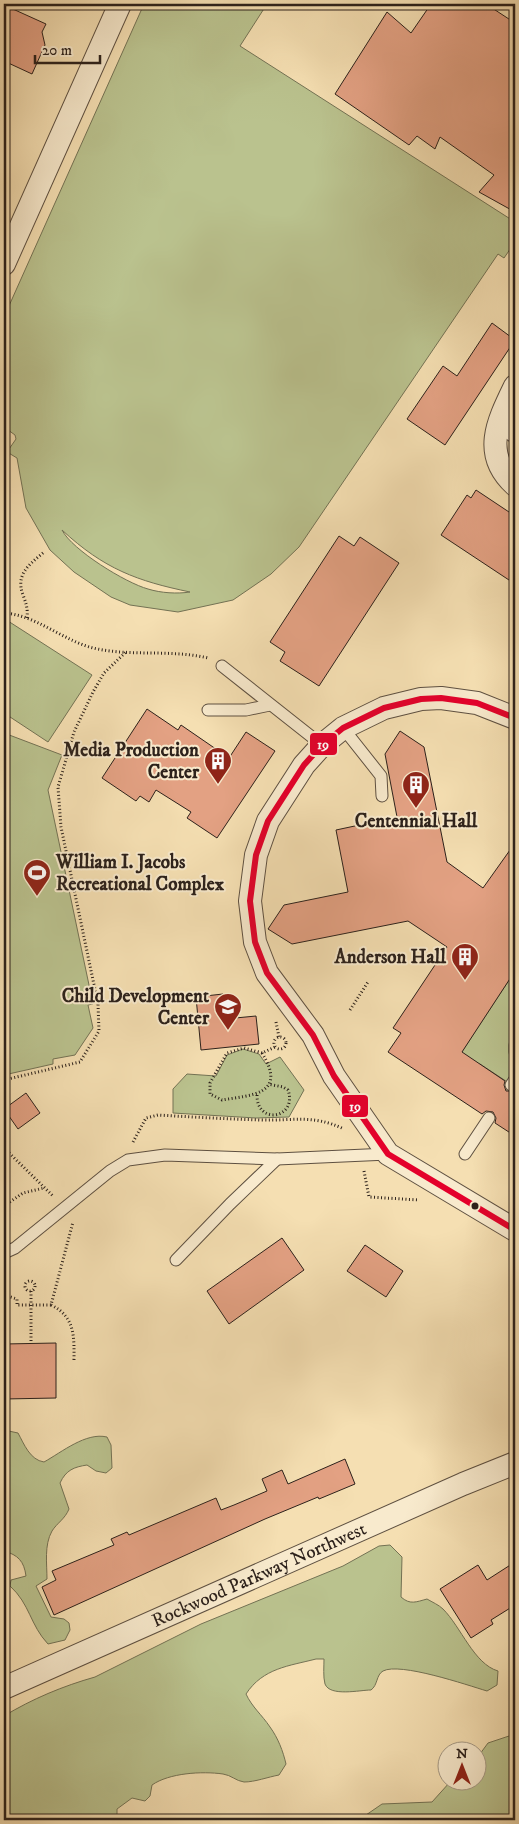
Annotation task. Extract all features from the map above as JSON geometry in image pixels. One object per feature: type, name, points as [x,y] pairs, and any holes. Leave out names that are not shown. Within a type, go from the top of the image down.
[{"type":"street","points":[[4,264],[120,4]]},
{"type":"street","points":[[515,386],[506,432],[495,435],[496,457],[505,476],[515,485]]},
{"type":"street","points":[[515,718],[476,704],[441,698],[421,699],[384,708],[343,728],[322,745],[288,790],[268,821],[261,837],[252,877],[250,901],[252,927],[267,973],[313,1035],[334,1076],[388,1154],[515,1230]]},
{"type":"street","name":"Rockwood Parkway Northwest","points":[[4,1688],[463,1484],[515,1463]]},
{"type":"lane","points":[[222,666],[322,745]]},
{"type":"lane","points":[[208,710],[246,710],[270,705]]},
{"type":"lane","points":[[343,728],[381,776],[382,796]]},
{"type":"lane","points":[[515,1046],[515,1052]]},
{"type":"lane","points":[[465,1154],[488,1118]]},
{"type":"lane","points":[[4,1253],[15,1248],[110,1171],[128,1160],[165,1155],[277,1159],[388,1154]]},
{"type":"lane","points":[[176,1260],[277,1159]]},
{"type":"path","points":[[27,618],[28,610],[20,578],[27,567],[44,552]]},
{"type":"path","points":[[4,613],[27,618],[79,643],[94,648],[194,655],[211,659],[222,666]]},
{"type":"path","points":[[4,1080],[80,1062],[99,1031],[95,986],[61,827],[58,787],[74,732],[93,692],[104,673],[127,651]]},
{"type":"path","points":[[350,1010],[368,982]]},
{"type":"path","points":[[278,1018],[276,1022],[279,1037]]},
{"type":"path","points":[[275,1046],[279,1049],[286,1045],[285,1039],[279,1037]]},
{"type":"path","points":[[275,1046],[274,1040],[279,1037]]},
{"type":"path","points":[[262,1053],[270,1067],[268,1084],[257,1095],[236,1096],[222,1100],[213,1097],[209,1090],[216,1068],[226,1053],[244,1048],[262,1053],[275,1046]]},
{"type":"path","points":[[257,1095],[257,1102],[262,1111],[271,1115],[284,1112],[289,1107],[288,1090],[268,1084]]},
{"type":"path","points":[[132,1142],[146,1118],[158,1115],[263,1120],[324,1120],[349,1131]]},
{"type":"path","points":[[4,1148],[56,1198]]},
{"type":"path","points":[[4,1206],[23,1193],[44,1188]]},
{"type":"path","points":[[52,1305],[79,1198]]},
{"type":"path","points":[[31,1291],[31,1343]]},
{"type":"path","points":[[4,1294],[16,1299],[17,1305],[52,1305],[64,1313],[72,1325],[74,1362]]},
{"type":"green space","points":[[144,4],[267,4],[240,46],[515,222],[515,242],[504,258],[498,254],[299,547],[271,574],[233,600],[178,612],[130,605],[111,597],[74,572],[50,550],[26,508],[17,458],[7,452],[16,439],[15,435],[4,427],[4,317]],"holes":[[[62,530],[92,555],[122,572],[137,578],[190,592],[174,593],[138,586],[100,565],[77,547]]]},
{"type":"green space","points":[[8,621],[92,675],[48,742],[4,713],[4,627]]},
{"type":"green space","name":"William I. Jacobs Recreational Complex","points":[[4,733],[62,755],[48,790],[93,1004],[88,1005],[93,1028],[75,1055],[53,1059],[53,1064],[4,1075]]},
{"type":"green space","points":[[515,971],[515,1087],[480,1064],[453,1065]]},
{"type":"green space","points":[[243,1049],[259,1054],[266,1064],[280,1057],[304,1090],[289,1117],[256,1118],[173,1113],[173,1089],[187,1074],[216,1076],[227,1055]]},
{"type":"green space","points":[[4,1430],[18,1433],[31,1455],[44,1462],[74,1444],[91,1437],[107,1437],[111,1445],[112,1468],[106,1473],[96,1471],[87,1465],[82,1466],[68,1472],[60,1483],[69,1509],[49,1536],[46,1555],[47,1579],[36,1586],[51,1617],[64,1619],[69,1623],[70,1630],[65,1640],[48,1644],[37,1629],[22,1600],[10,1586],[11,1580],[26,1576],[20,1559],[4,1551]]},
{"type":"green space","points":[[390,1545],[402,1557],[401,1597],[410,1602],[427,1599],[443,1609],[482,1661],[498,1671],[497,1685],[487,1691],[434,1675],[404,1669],[392,1669],[381,1673],[371,1690],[339,1692],[328,1688],[325,1684],[324,1659],[286,1666],[268,1673],[253,1685],[246,1694],[273,1731],[280,1745],[286,1764],[279,1775],[244,1782],[215,1773],[176,1775],[152,1785],[150,1796],[145,1801],[132,1798],[117,1809],[117,1820],[4,1820],[4,1716],[71,1684],[95,1677],[201,1624],[343,1566],[379,1546]]},
{"type":"green space","points":[[515,1734],[515,1812],[505,1820],[351,1820],[366,1815],[382,1804],[432,1802],[441,1792],[486,1792],[486,1746],[488,1743]]},
{"type":"building","points":[[431,4],[486,4],[515,23],[515,212],[479,192],[494,175],[440,137],[435,149],[417,136],[409,145],[335,94],[387,12],[411,33]]},
{"type":"building","points":[[4,5],[46,24],[42,32],[45,45],[32,74],[4,61]]},
{"type":"building","points":[[492,323],[515,340],[445,445],[407,419],[443,366],[457,376]]},
{"type":"building","points":[[476,490],[515,516],[515,584],[441,535],[467,495],[471,498]]},
{"type":"building","points":[[339,536],[354,546],[360,537],[399,563],[319,686],[280,661],[285,652],[270,642]]},
{"type":"building","name":"Media Production Center","points":[[147,709],[178,730],[181,725],[229,758],[246,732],[275,751],[217,838],[187,818],[191,812],[156,790],[149,802],[140,796],[136,801],[102,778]]},
{"type":"building","points":[[400,731],[424,747],[447,862],[483,888],[515,843],[515,971],[462,1052],[505,1081],[506,1091],[515,1091],[515,1136],[495,1123],[496,1118],[493,1112],[486,1111],[482,1114],[388,1052],[401,1033],[393,1028],[447,947],[408,921],[292,944],[268,929],[284,905],[348,892],[336,830],[397,817],[385,754]]},
{"type":"building","name":"Child Development Center","points":[[223,994],[225,1019],[256,1016],[259,1044],[201,1050],[196,997]]},
{"type":"building","points":[[26,1093],[40,1113],[18,1129],[4,1109]]},
{"type":"building","points":[[282,1238],[304,1270],[229,1324],[207,1291]]},
{"type":"building","points":[[365,1245],[403,1271],[386,1297],[347,1271]]},
{"type":"building","points":[[56,1343],[56,1398],[4,1399],[4,1344]]},
{"type":"building","points":[[345,1459],[355,1484],[265,1519],[54,1615],[42,1587],[56,1580],[52,1571],[114,1545],[111,1539],[127,1532],[129,1535],[216,1498],[221,1510],[234,1505],[267,1491],[262,1479],[282,1470],[288,1484]]},
{"type":"building","points":[[515,1562],[515,1605],[491,1620],[493,1624],[471,1638],[440,1589],[478,1565],[487,1580]]},
{"type":"transit line","name":"19","points":[[515,718],[477,703],[441,698],[421,699],[384,708],[343,728],[322,745],[304,765],[268,821],[256,855],[250,901],[255,942],[267,973],[313,1035],[334,1076],[388,1154],[515,1230]]},
{"type":"place","name":"Media Production Center","points":[[218,785]]},
{"type":"place","name":"Centennial Hall","points":[[416,809]]},
{"type":"place","name":"William I. Jacobs Recreational Complex","points":[[37,897]]},
{"type":"place","name":"Anderson Hall","points":[[465,981]]},
{"type":"place","name":"Child Development Center","points":[[228,1031]]}]
